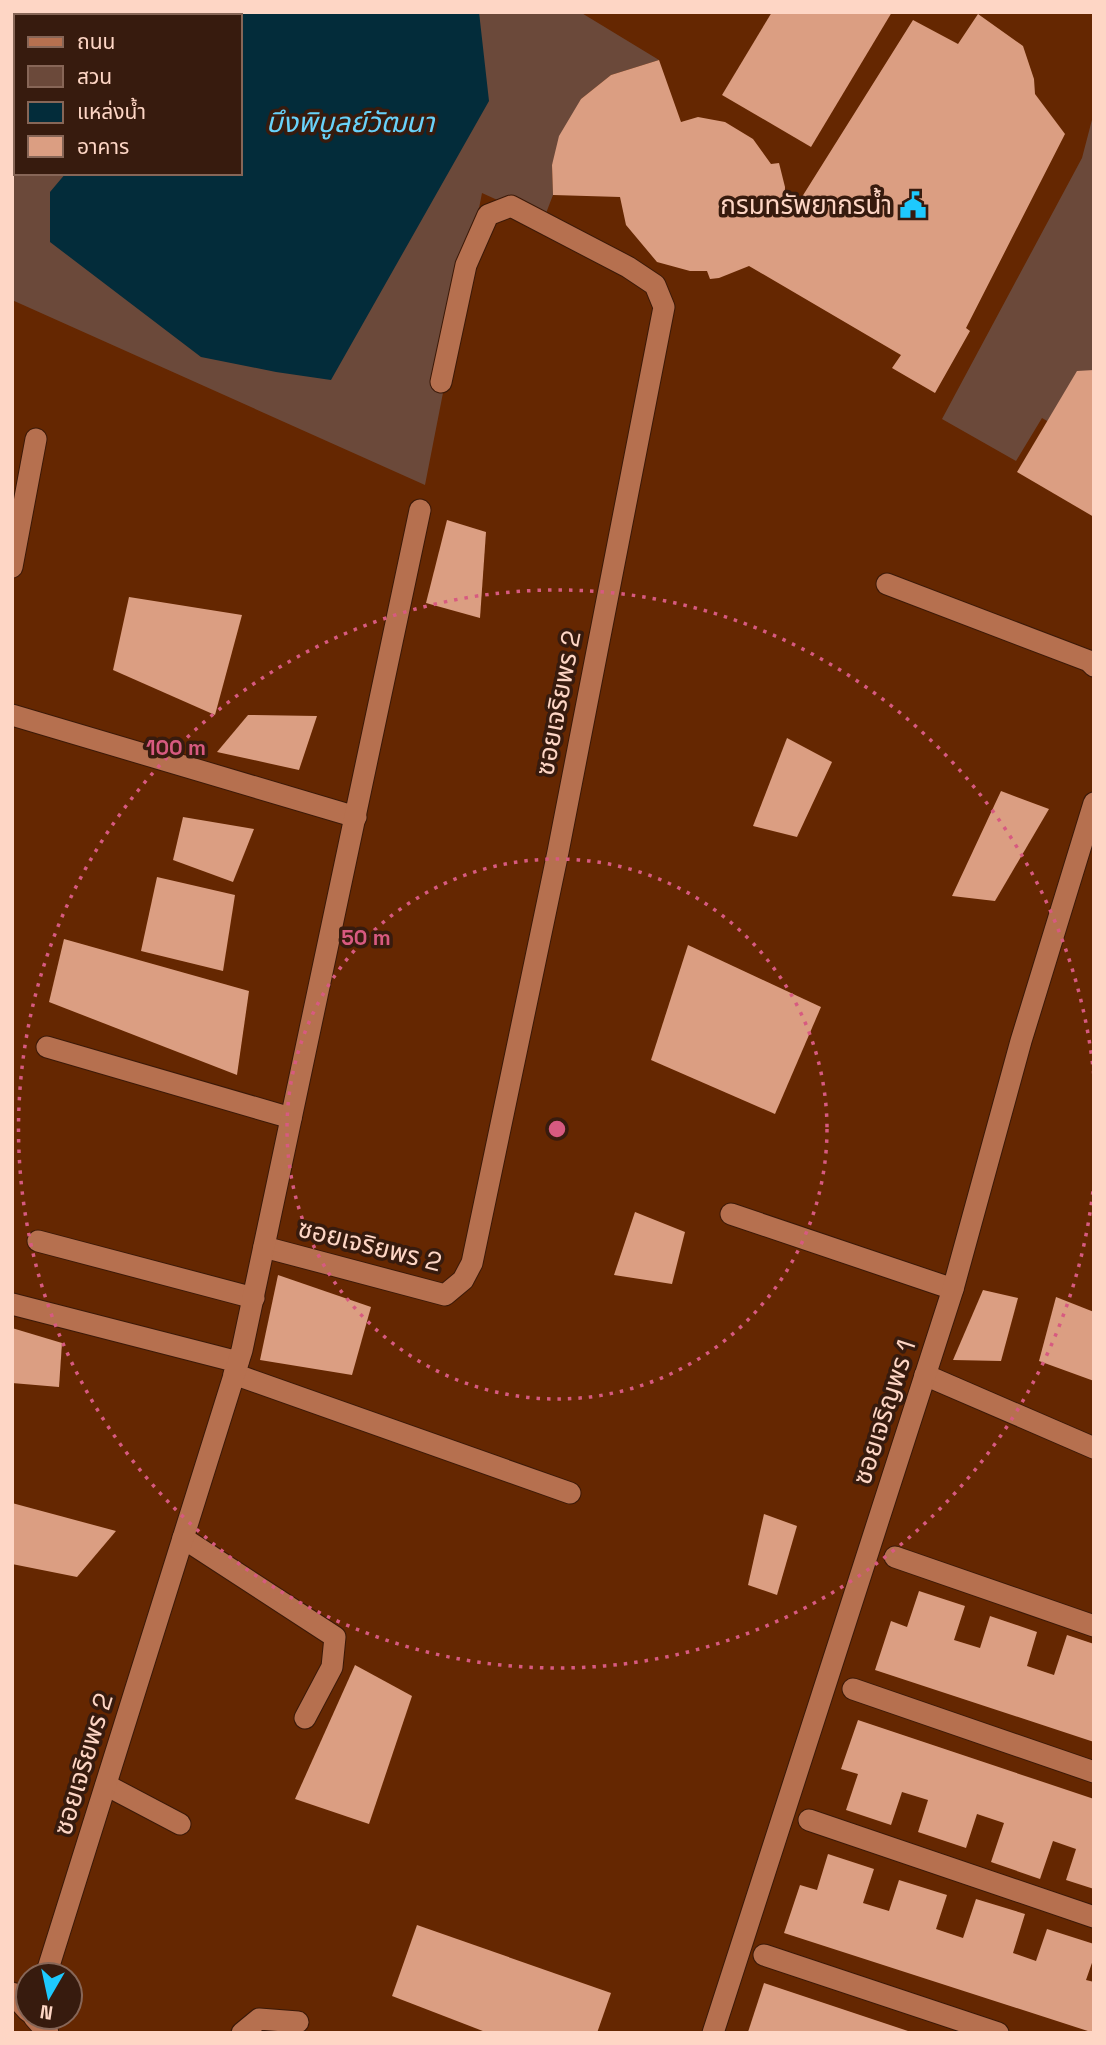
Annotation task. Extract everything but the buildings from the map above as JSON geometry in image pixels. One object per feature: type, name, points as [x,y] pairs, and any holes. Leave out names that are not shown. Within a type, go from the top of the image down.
[{"type":"street","name":"ซอยเจริยพร 2","points":[[264,1247],[445,1295],[463,1280],[472,1263],[558,852],[664,307],[655,285],[511,206],[488,215],[466,265],[440,382]]},
{"type":"street","points":[[12,567],[36,439]]},
{"type":"street","name":"ซอยเจริยพร 2","points":[[50,1961],[236,1368],[254,1298],[420,510]]},
{"type":"street","points":[[887,584],[1089,661],[1094,666]]},
{"type":"street","points":[[12,715],[356,817]]},
{"type":"street","name":"ซอยเจริญพร 1","points":[[713,2033],[953,1289],[1021,1041],[1094,803]]},
{"type":"street","points":[[47,1047],[292,1118]]},
{"type":"street","points":[[731,1214],[953,1289]]},
{"type":"street","points":[[38,1241],[254,1298]]},
{"type":"street","points":[[12,1304],[236,1368],[570,1493]]},
{"type":"street","points":[[925,1375],[1094,1448]]},
{"type":"street","points":[[183,1538],[335,1637],[332,1667],[305,1718]]},
{"type":"street","points":[[895,1557],[1094,1626]]},
{"type":"street","points":[[853,1689],[1094,1772]]},
{"type":"street","points":[[106,1785],[180,1825]]},
{"type":"street","points":[[809,1820],[1094,1917]]},
{"type":"street","points":[[764,1955],[998,2033]]},
{"type":"street","points":[[242,2033],[259,2019],[298,2022]]},
{"type":"green space","points":[[580,12],[659,60],[611,75],[581,99],[552,165],[553,195],[543,221],[482,193],[425,485],[12,300],[14,90],[14,175],[242,175],[242,14],[60,14]]},
{"type":"green space","points":[[1094,112],[1094,448],[1042,418],[1016,461],[942,419],[1082,158]]},
{"type":"water","name":"บึงพิบูลย์วัฒนา","points":[[479,12],[489,101],[331,380],[201,357],[50,242],[50,192],[64,175],[242,175],[242,14],[204,14]]},
{"type":"place","name":"กรมทรัพยากรน้ำ","points":[[913,205]]}]
